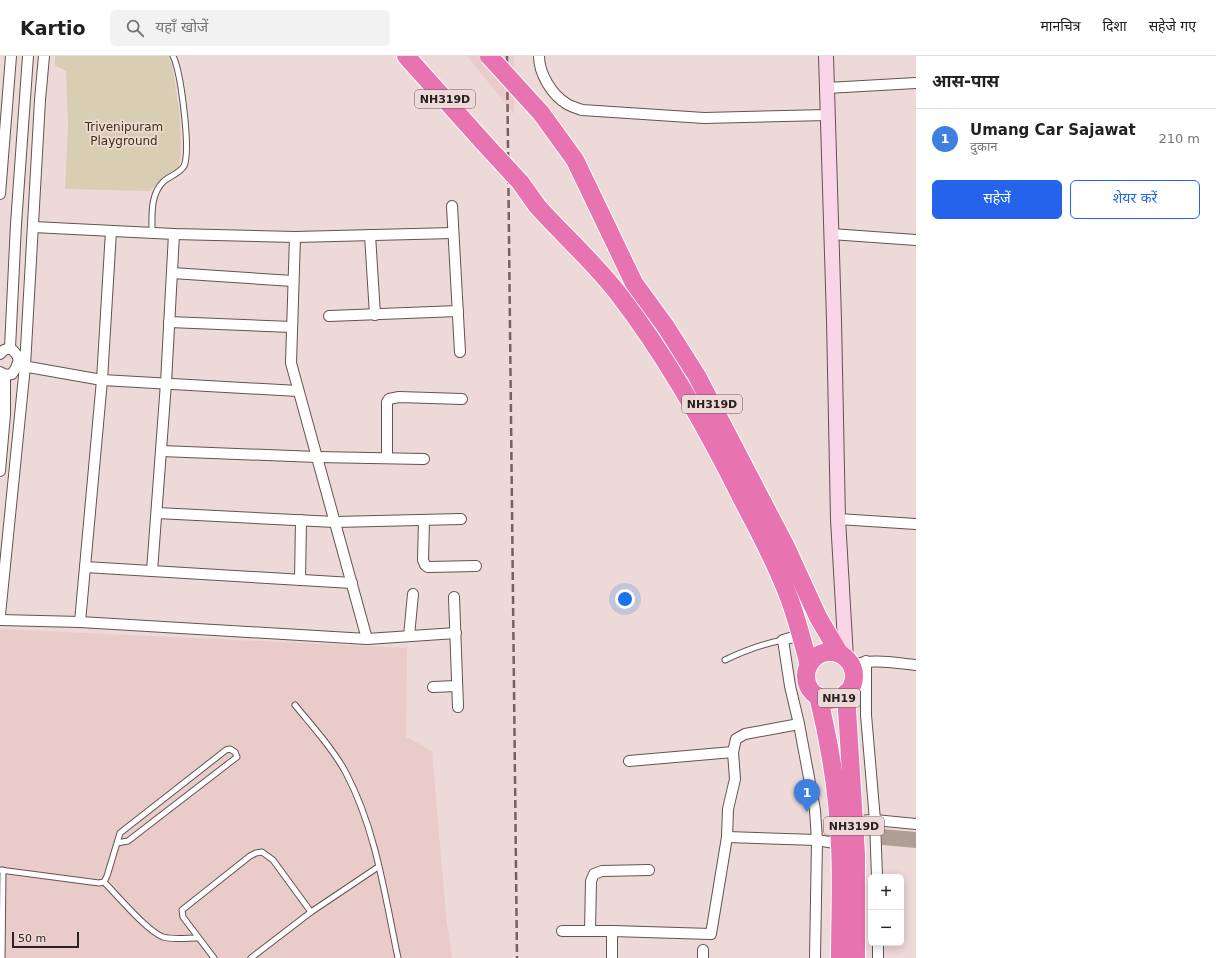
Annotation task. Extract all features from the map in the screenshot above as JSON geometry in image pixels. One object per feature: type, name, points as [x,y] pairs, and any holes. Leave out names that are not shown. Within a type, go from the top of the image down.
[{"type":"highway","name":"NH319D","points":[[406,56],[520,182],[537,206],[593,263],[619,295],[657,347],[686,394],[729,472],[770,554],[786,590],[809,665]]},
{"type":"highway","name":"NH319D","points":[[489,56],[541,113],[575,160],[634,283],[666,327],[697,376],[782,540],[818,617],[851,659]]},
{"type":"highway","points":[[809,665],[814,658],[822,653],[830,652],[851,659]]},
{"type":"highway","name":"NH19","points":[[809,665],[806,674],[807,682],[811,690],[818,696],[826,699],[835,699],[850,690],[854,673],[851,659]]},
{"type":"highway","name":"NH319D","points":[[846,693],[856,854],[856,958]]},
{"type":"highway","name":"NH319D","points":[[818,696],[826,728],[833,771],[840,844],[840,958]]},
{"type":"street","points":[[0,194],[4,104],[11,56]]},
{"type":"street","points":[[10,348],[16,224],[28,56]]},
{"type":"street","points":[[0,615],[33,227],[44,56]]},
{"type":"street","points":[[539,56],[542,72],[558,98],[568,105],[582,110],[704,118],[828,115]]},
{"type":"street","points":[[826,56],[838,519],[851,659],[866,715],[875,820],[877,874]]},
{"type":"street","points":[[827,88],[916,83]]},
{"type":"street","points":[[452,206],[460,352]]},
{"type":"street","points":[[33,227],[174,234],[295,237],[453,232]]},
{"type":"street","points":[[80,622],[102,380],[111,231]]},
{"type":"street","points":[[152,571],[166,383],[174,234]]},
{"type":"street","points":[[831,234],[916,240]]},
{"type":"street","points":[[370,235],[375,314]]},
{"type":"street","points":[[295,237],[291,363],[367,639]]},
{"type":"street","points":[[172,273],[293,281]]},
{"type":"street","points":[[330,316],[458,311]]},
{"type":"street","points":[[169,322],[292,327]]},
{"type":"street","points":[[0,354],[4,350],[10,348]]},
{"type":"street","points":[[10,348],[17,353],[21,366]]},
{"type":"street","points":[[0,471],[5,414],[2,373],[12,374],[21,366]]},
{"type":"street","points":[[21,366],[102,380],[298,390]]},
{"type":"street","points":[[387,458],[387,402],[391,398],[398,396],[462,399]]},
{"type":"street","points":[[161,451],[317,457],[424,459]]},
{"type":"street","points":[[156,513],[335,522],[461,519]]},
{"type":"street","points":[[838,519],[916,524]]},
{"type":"street","points":[[300,580],[301,520]]},
{"type":"street","points":[[424,520],[424,565],[476,566]]},
{"type":"street","points":[[85,567],[352,583]]},
{"type":"street","points":[[409,636],[412,594]]},
{"type":"street","points":[[454,597],[458,707]]},
{"type":"street","points":[[0,620],[80,622],[367,639],[456,633]]},
{"type":"street","points":[[800,635],[782,640],[790,686],[811,780],[815,810],[817,840],[815,958]]},
{"type":"street","points":[[851,659],[916,665]]},
{"type":"street","points":[[432,686],[457,686]]},
{"type":"street","points":[[562,931],[711,934],[727,837],[728,809],[735,778],[733,752],[736,738],[799,724]]},
{"type":"street","points":[[629,761],[733,752]]},
{"type":"street","points":[[854,821],[875,820],[916,824]]},
{"type":"street","points":[[727,837],[817,840],[840,844]]},
{"type":"street","points":[[590,931],[591,881],[594,874],[602,871],[649,870]]},
{"type":"street","points":[[612,931],[612,958]]},
{"type":"street","points":[[878,946],[878,958]]},
{"type":"lane","points":[[152,233],[152,210],[156,192],[164,181],[183,167],[186,159],[181,84],[173,56]]},
{"type":"lane","points":[[726,660],[765,643],[782,640]]},
{"type":"lane","points":[[295,705],[346,772],[364,812],[398,958]]},
{"type":"lane","points":[[104,882],[120,833],[226,750],[230,748],[235,752],[237,757],[128,841],[117,844]]},
{"type":"lane","points":[[214,958],[182,917],[182,910],[250,856],[256,853],[262,852],[267,854],[273,860],[311,912]]},
{"type":"lane","points":[[252,958],[311,912],[378,867]]},
{"type":"lane","points":[[2,958],[2,870],[99,883],[104,882]]},
{"type":"lane","points":[[104,882],[156,932],[171,938],[197,938]]},
{"type":"shaded area","points":[[467,56],[514,56],[514,114]]},
{"type":"shaded area","points":[[0,629],[407,648],[406,737],[432,751],[446,915],[452,958],[0,958]]},
{"type":"green space","name":"Trivenipuram Playground","points":[[55,56],[168,56],[172,65],[180,115],[181,155],[179,166],[165,176],[150,191],[65,189],[68,126],[66,71],[55,65]]},
{"type":"building","points":[[882,829],[916,832],[916,848],[882,845]]},
{"type":"railway","points":[[507,56],[517,958]]},
{"type":"place","name":"Umang Car Sajawat","points":[[807,812]]}]
